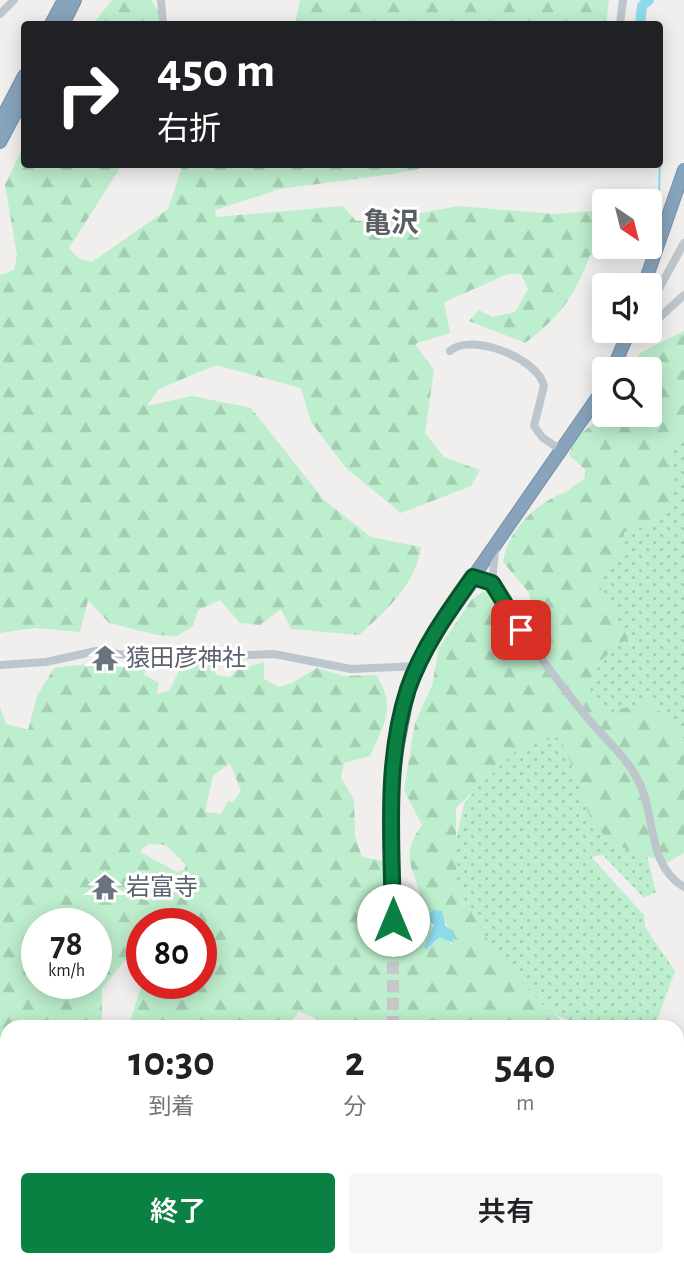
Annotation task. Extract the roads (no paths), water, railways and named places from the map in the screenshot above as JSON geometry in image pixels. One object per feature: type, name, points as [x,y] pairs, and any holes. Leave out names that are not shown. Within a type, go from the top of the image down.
[{"type":"highway","points":[[53,21],[64,0]]},
{"type":"highway","points":[[64,21],[75,0]]},
{"type":"highway","points":[[0,122],[21,82]]},
{"type":"highway","points":[[0,142],[21,103]]},
{"type":"highway","points":[[648,273],[684,170]]},
{"type":"highway","points":[[393,944],[392,775],[400,722],[419,666],[437,629],[592,406]]},
{"type":"street","points":[[0,14],[14,0]]},
{"type":"street","points":[[161,0],[163,21]]},
{"type":"street","points":[[620,21],[623,0]]},
{"type":"street","points":[[662,283],[684,243]]},
{"type":"street","points":[[662,315],[684,295]]},
{"type":"street","points":[[450,351],[461,344],[477,345],[521,358],[531,364],[544,386],[534,426],[541,437],[562,451]]},
{"type":"street","points":[[496,544],[492,583],[542,660],[587,718],[628,762],[647,804],[659,858],[673,881],[684,887]]},
{"type":"street","points":[[473,577],[492,583]]},
{"type":"street","points":[[0,665],[46,662],[96,651],[154,659],[274,653],[352,669],[419,666]]},
{"type":"water","points":[[433,910],[442,911],[445,925],[452,931],[454,943],[440,937],[426,950],[424,947],[434,925],[426,918]]},
{"type":"waterway","points":[[640,21],[642,6],[649,0]]},
{"type":"waterway","points":[[659,189],[660,168]]},
{"type":"tunnel","points":[[393,944],[393,1020]]},
{"type":"place","name":"猿田彦神社","points":[[105,658]]},
{"type":"place","name":"岩富寺","points":[[105,887]]},
{"type":"district","name":"亀沢","points":[[391,222]]}]
